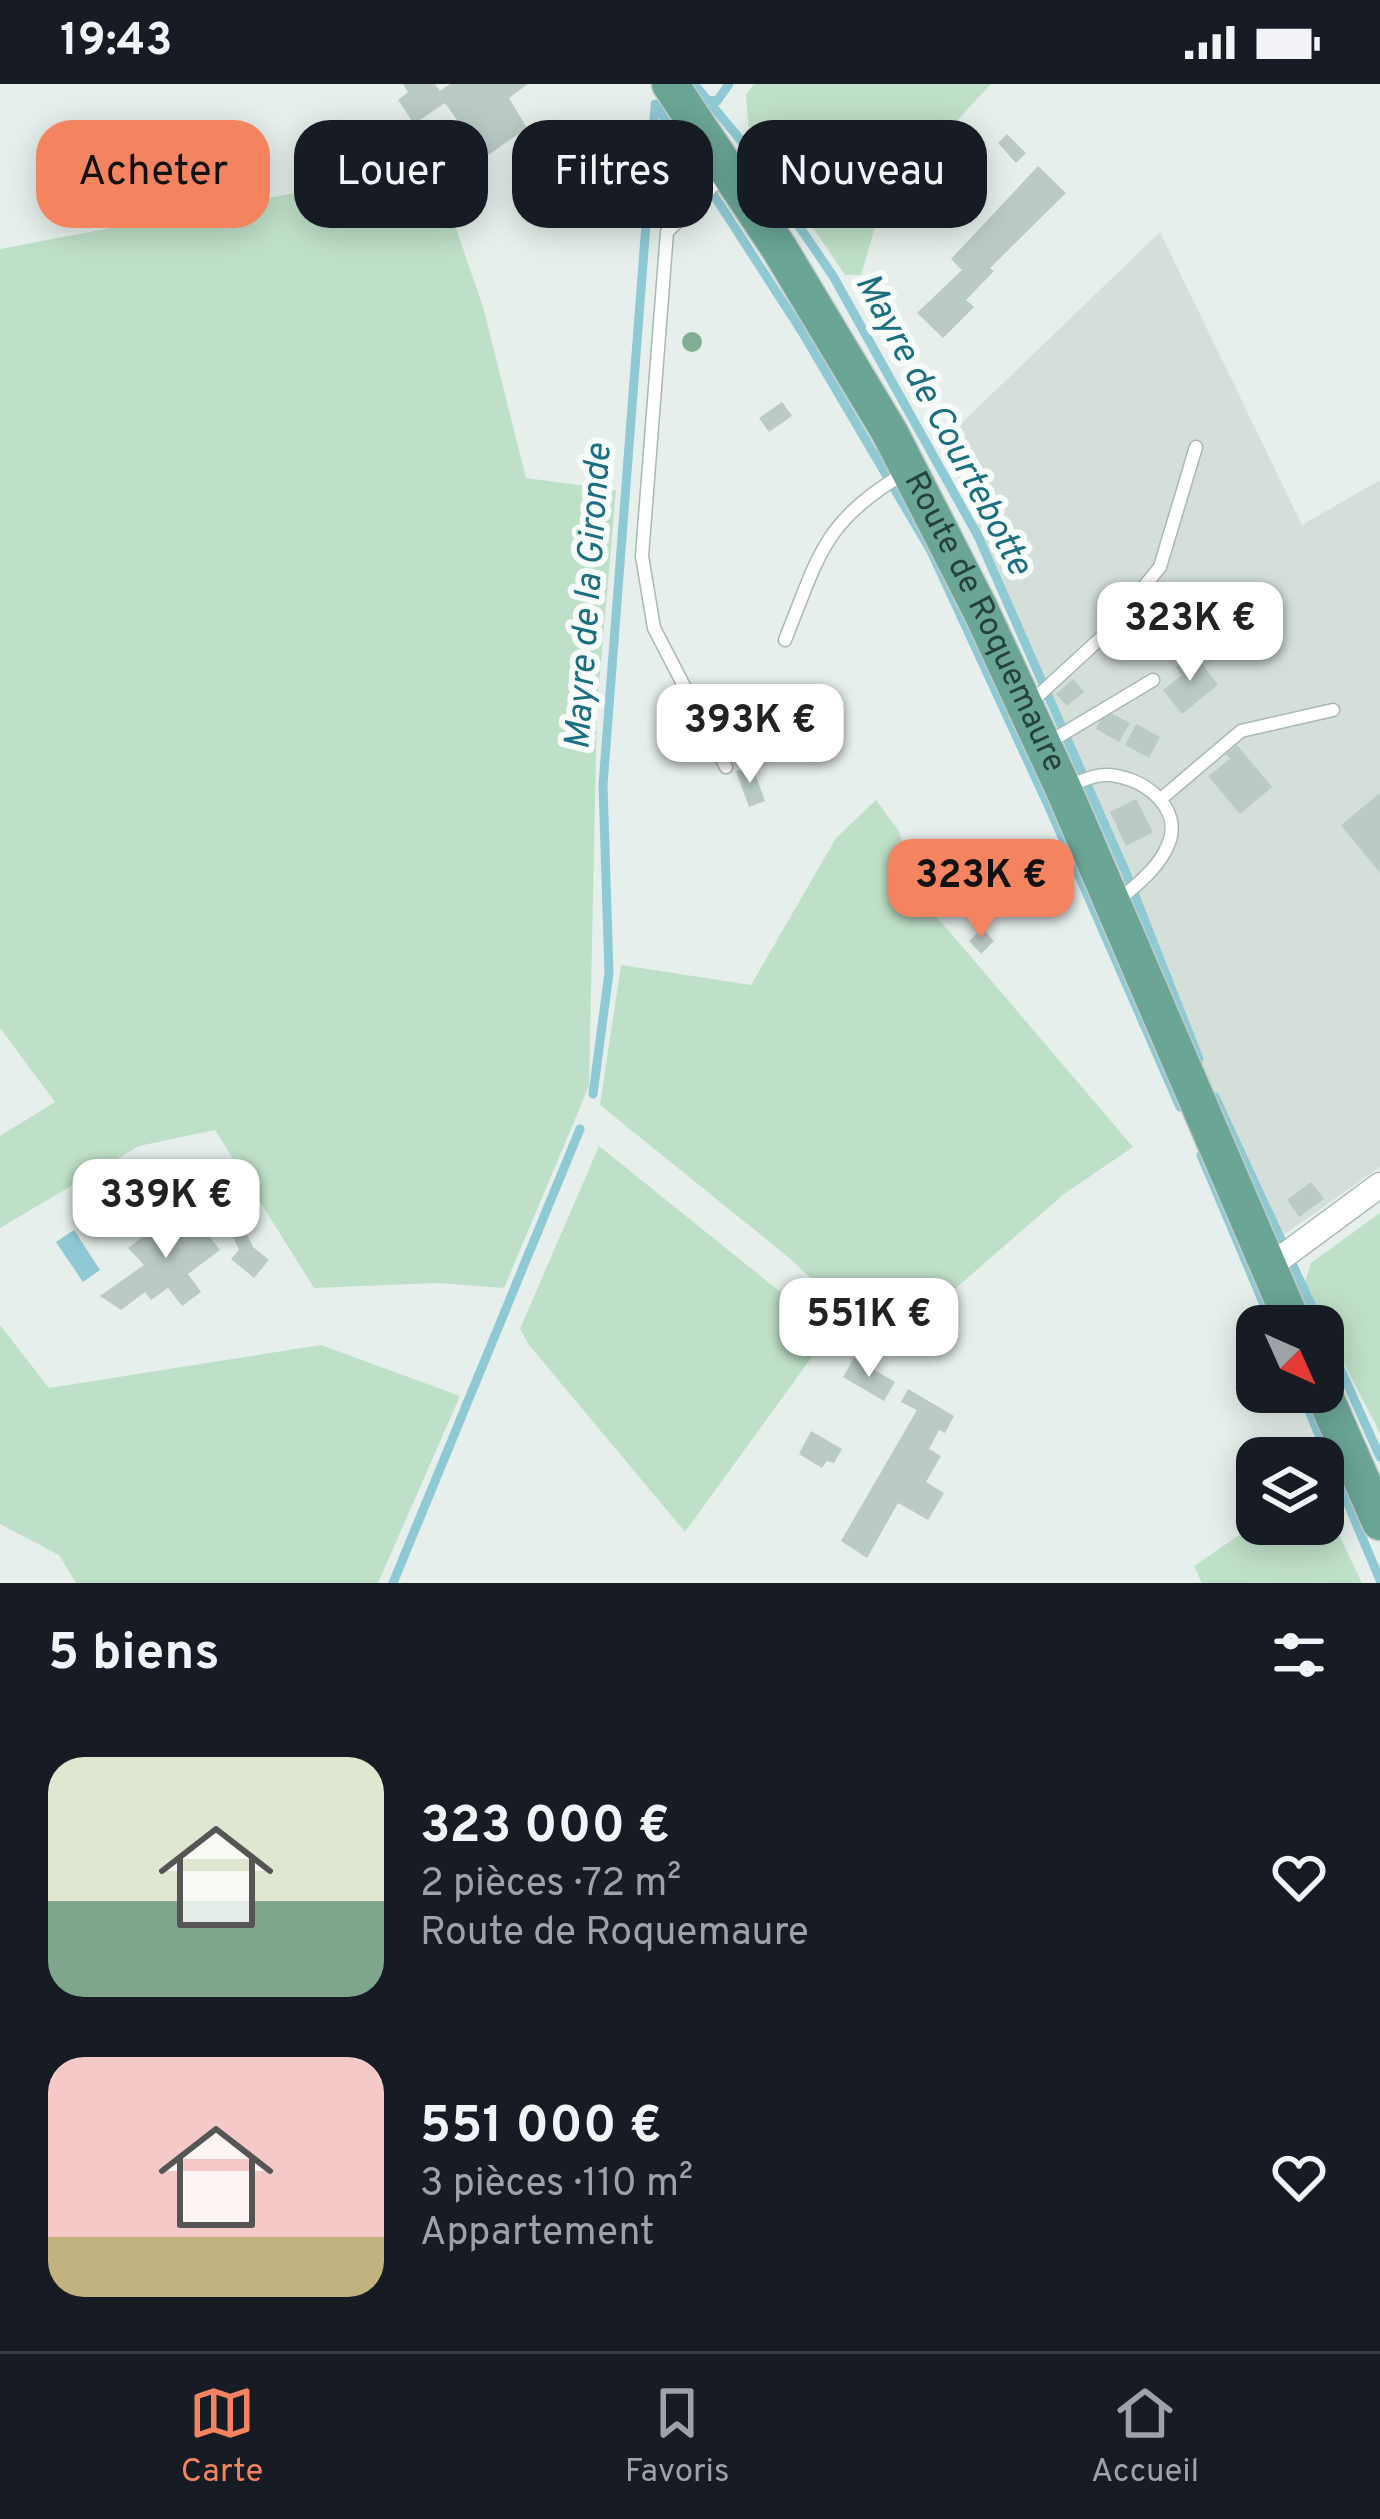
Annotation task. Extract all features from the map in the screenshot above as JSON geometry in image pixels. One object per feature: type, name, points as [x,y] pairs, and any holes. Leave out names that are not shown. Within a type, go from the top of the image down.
[{"type":"main road","name":"Route de Roquemaure","points":[[670,84],[779,248],[909,470],[1063,788],[1285,1305]]},
{"type":"main road","points":[[1332,1413],[1380,1522]]},
{"type":"street","points":[[1268,1268],[1380,1185]]},
{"type":"lane","points":[[726,767],[654,628],[642,556],[667,232],[729,170]]},
{"type":"lane","points":[[1026,707],[1104,635],[1160,567],[1196,447]]},
{"type":"lane","points":[[785,640],[826,538],[864,496],[909,470]]},
{"type":"lane","points":[[1044,746],[1153,680]]},
{"type":"lane","points":[[1162,798],[1241,730],[1334,710]]},
{"type":"lane","points":[[1063,788],[1102,775],[1122,778],[1162,798],[1172,823],[1170,842],[1156,867],[1113,905]]},
{"type":"shaded area","points":[[1160,232],[1302,525],[1380,480],[1380,1167],[1275,1241],[943,441]]},
{"type":"green space","points":[[754,84],[991,84],[957,120],[748,120],[746,95]]},
{"type":"green space","points":[[294,193],[294,228],[456,228],[483,307],[526,478],[616,490],[597,708],[589,1086],[504,1288],[437,1283],[314,1288],[215,1130],[139,1146],[0,1228],[0,1136],[55,1102],[0,1028],[0,249],[111,228],[270,228],[270,198]]},
{"type":"green space","points":[[813,228],[875,228],[861,275],[845,275]]},
{"type":"green space","points":[[876,800],[899,831],[919,896],[1133,1147],[1064,1194],[895,1341],[857,1321],[787,1256],[600,1105],[621,965],[751,985],[836,838]]},
{"type":"green space","points":[[599,1146],[830,1332],[685,1532],[520,1329]]},
{"type":"green space","points":[[1380,1213],[1380,1433],[1344,1363],[1344,1305],[1314,1305],[1304,1286],[1311,1263]]},
{"type":"green space","points":[[0,1325],[49,1388],[321,1345],[460,1396],[378,1583],[76,1583],[59,1555],[0,1524]]},
{"type":"green space","points":[[1236,1537],[1236,1545],[1344,1545],[1362,1583],[1202,1583],[1194,1566]]},
{"type":"water","points":[[74,1230],[100,1270],[83,1282],[56,1242]]},
{"type":"building","points":[[403,84],[435,84],[440,91],[450,84],[528,84],[509,98],[522,120],[512,120],[512,138],[488,155],[488,120],[457,120],[445,103],[420,120],[411,120],[398,100],[408,92]]},
{"type":"building","points":[[1007,134],[1026,153],[1016,163],[998,143]]},
{"type":"building","points":[[1038,166],[1066,193],[990,268],[994,271],[966,300],[974,307],[943,338],[917,313],[962,270],[951,259],[980,228],[987,228],[987,221]]},
{"type":"building","points":[[782,402],[792,416],[769,432],[759,418]]},
{"type":"building","points":[[1194,653],[1218,685],[1182,714],[1163,690],[1182,675],[1175,667]]},
{"type":"building","points":[[1073,679],[1084,692],[1067,706],[1056,694]]},
{"type":"building","points":[[1105,710],[1130,723],[1119,742],[1096,729]]},
{"type":"building","points":[[1136,724],[1160,737],[1149,758],[1125,745]]},
{"type":"building","points":[[1237,745],[1272,787],[1240,814],[1208,776],[1230,759],[1226,754]]},
{"type":"building","points":[[752,765],[765,801],[749,807],[736,771]]},
{"type":"building","points":[[1380,793],[1380,873],[1341,825]]},
{"type":"building","points":[[1136,799],[1153,832],[1126,846],[1110,812]]},
{"type":"building","points":[[982,928],[994,941],[981,954],[969,941]]},
{"type":"building","points":[[1311,1182],[1324,1199],[1299,1217],[1287,1200]]},
{"type":"building","points":[[185,1205],[220,1250],[188,1274],[201,1292],[182,1306],[168,1288],[151,1300],[145,1292],[121,1310],[100,1296],[144,1265],[128,1248]]},
{"type":"building","points":[[239,1217],[253,1247],[269,1260],[254,1278],[231,1259],[239,1250],[227,1223]]},
{"type":"building","points":[[854,1358],[895,1382],[884,1401],[843,1377]]},
{"type":"building","points":[[908,1389],[954,1416],[929,1449],[941,1456],[926,1482],[944,1493],[928,1520],[898,1503],[867,1558],[841,1541],[917,1410],[901,1402]]},
{"type":"building","points":[[811,1431],[842,1449],[834,1463],[827,1461],[822,1468],[799,1454]]},
{"type":"waterway","name":"Mayre de Courtebotte","points":[[694,84],[739,138],[833,276],[978,536],[1126,873],[1199,1059]]},
{"type":"waterway","name":"Mayre de Courtebotte","points":[[707,100],[717,101],[729,84]]},
{"type":"waterway","points":[[655,104],[801,330],[931,551],[1180,1107]]},
{"type":"waterway","name":"Mayre de la Gironde","points":[[593,1094],[609,973],[603,785],[655,107]]},
{"type":"waterway","name":"Mayre de Courtebotte","points":[[1215,1097],[1311,1305]]},
{"type":"waterway","name":"Mayre de la Gironde","points":[[393,1583],[580,1129]]},
{"type":"waterway","points":[[1201,1155],[1264,1305]]},
{"type":"waterway","points":[[1344,1377],[1380,1457]]},
{"type":"waterway","points":[[1310,1413],[1380,1580]]}]
